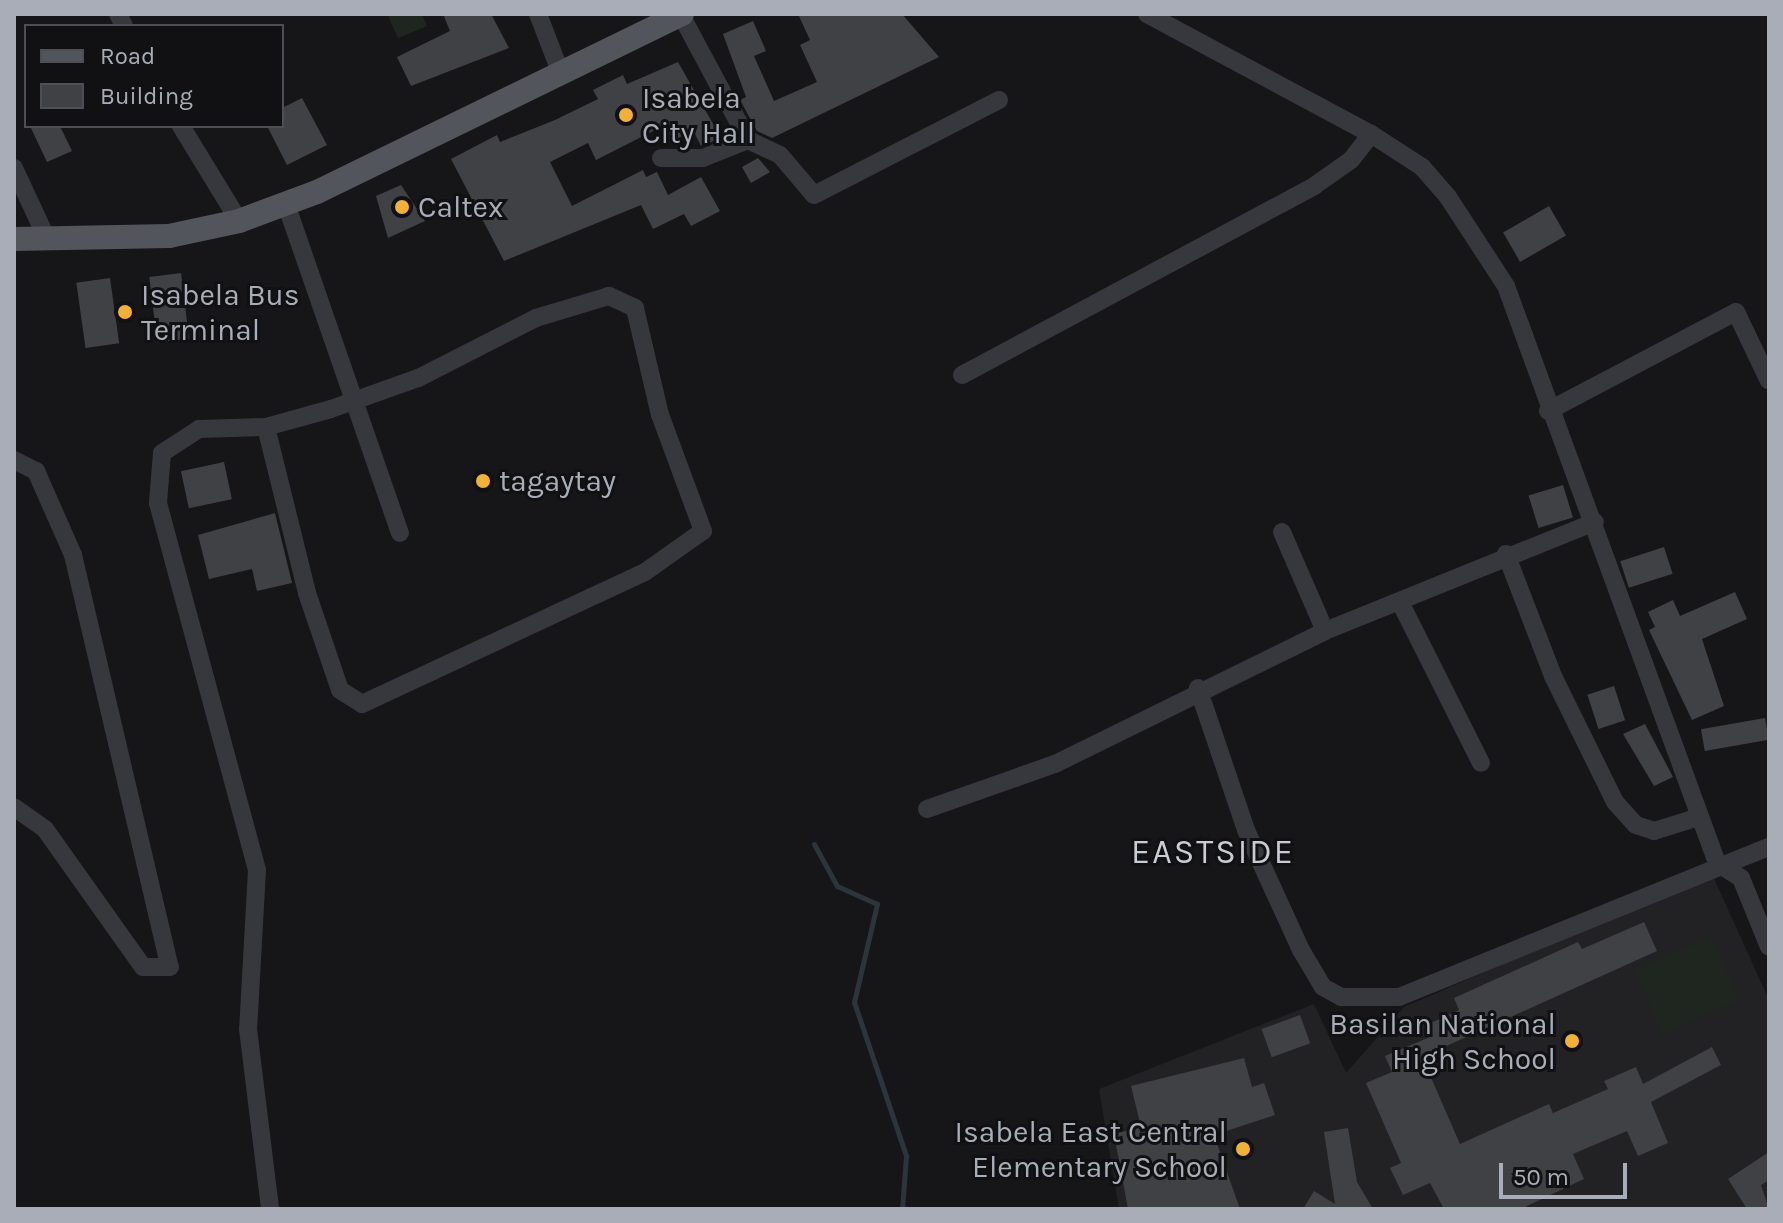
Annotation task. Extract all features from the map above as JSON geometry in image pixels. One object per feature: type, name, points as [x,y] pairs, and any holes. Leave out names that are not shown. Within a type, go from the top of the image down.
[{"type":"main road","points":[[14,239],[169,236],[239,221],[286,204],[682,14]]},
{"type":"street","points":[[538,14],[560,71]]},
{"type":"street","points":[[682,14],[748,140],[780,155],[807,193],[824,195],[999,100]]},
{"type":"street","points":[[1158,16],[1371,134],[1422,167],[1506,286],[1548,411],[1595,522],[1717,863],[1741,878],[1769,947]]},
{"type":"street","points":[[182,128],[239,221]]},
{"type":"street","points":[[962,375],[1333,175],[1371,134]]},
{"type":"street","points":[[661,158],[703,158],[748,140]]},
{"type":"street","points":[[14,168],[47,239]]},
{"type":"street","points":[[286,204],[351,401],[400,533]]},
{"type":"street","points":[[266,427],[316,621],[340,690],[362,704],[645,572],[703,531],[660,415],[635,308],[624,300],[586,298],[418,378],[266,427],[199,429],[162,453],[155,479],[210,718],[257,870],[248,1029],[270,1209]]},
{"type":"street","points":[[1548,411],[1736,312],[1769,381]]},
{"type":"street","points":[[14,460],[36,471],[73,555],[170,967],[143,967],[45,829],[14,807]]},
{"type":"street","points":[[927,809],[1055,764],[1198,688],[1325,631],[1400,602],[1506,554],[1595,522]]},
{"type":"street","points":[[1282,532],[1325,631]]},
{"type":"street","points":[[1506,554],[1553,676],[1615,802],[1636,825],[1654,831],[1699,817]]},
{"type":"street","points":[[1400,602],[1481,763]]},
{"type":"street","points":[[1198,688],[1246,830],[1283,910],[1323,987],[1341,997],[1399,997],[1717,863],[1769,847]]},
{"type":"shaded area","points":[[387,14],[422,14],[427,26],[398,38]]},
{"type":"shaded area","name":"Basilan National High School","points":[[1712,874],[1769,1000],[1769,1209],[1119,1209],[1099,1089],[1314,1004],[1346,1073],[1404,1007]]},
{"type":"shaded area","points":[[1711,936],[1739,1000],[1663,1034],[1634,970]]},
{"type":"building","points":[[443,14],[491,14],[509,48],[411,86],[397,57],[450,31]]},
{"type":"building","points":[[798,14],[902,14],[939,57],[772,138],[757,131],[740,100],[746,97],[723,34],[753,21],[766,51],[754,56],[774,101],[817,82],[800,45],[810,40]]},
{"type":"building","points":[[678,62],[721,138],[701,146],[694,132],[673,142],[665,125],[596,160],[588,143],[550,162],[572,206],[643,170],[646,177],[657,172],[668,195],[701,177],[720,211],[691,226],[684,214],[653,229],[641,205],[504,261],[451,159],[497,135],[500,142],[598,99],[593,90],[623,75],[627,84]]},
{"type":"building","points":[[302,98],[327,145],[287,165],[268,128],[284,128],[284,107]]},
{"type":"building","points":[[31,128],[61,128],[72,151],[47,162]]},
{"type":"building","points":[[758,158],[770,172],[751,183],[742,167]]},
{"type":"building","points":[[401,185],[425,221],[388,238],[376,196]]},
{"type":"building","points":[[1549,206],[1566,235],[1520,262],[1503,232]]},
{"type":"building","points":[[181,273],[189,339],[157,342],[149,277]]},
{"type":"building","points":[[110,278],[119,343],[86,348],[76,283]]},
{"type":"building","points":[[224,462],[232,499],[189,508],[181,471]]},
{"type":"building","points":[[1563,485],[1573,518],[1539,528],[1529,496]]},
{"type":"building","points":[[275,513],[292,583],[257,591],[252,569],[209,579],[198,535]]},
{"type":"building","points":[[1664,547],[1673,574],[1629,588],[1620,561]]},
{"type":"building","points":[[1735,592],[1747,619],[1702,639],[1724,706],[1692,720],[1649,630],[1655,627],[1648,612],[1673,600],[1680,616]]},
{"type":"building","points":[[1614,686],[1625,720],[1598,729],[1587,695]]},
{"type":"building","points":[[1765,718],[1769,740],[1705,751],[1701,729]]},
{"type":"building","points":[[1645,724],[1673,777],[1654,786],[1623,734]]},
{"type":"building","points":[[1644,922],[1657,951],[1422,1057],[1460,1144],[1549,1104],[1553,1113],[1608,1089],[1604,1081],[1636,1067],[1643,1084],[1712,1047],[1721,1065],[1651,1102],[1668,1143],[1638,1156],[1627,1131],[1573,1154],[1584,1179],[1521,1209],[1444,1209],[1430,1183],[1403,1195],[1390,1168],[1401,1163],[1366,1083],[1392,1072],[1385,1056],[1430,1037],[1424,1026],[1459,1010],[1454,998],[1578,942],[1582,949]]},
{"type":"building","points":[[1300,1015],[1310,1043],[1272,1057],[1261,1029]]},
{"type":"building","points":[[1244,1058],[1252,1087],[1264,1083],[1275,1115],[1214,1135],[1240,1209],[1128,1209],[1114,1134],[1141,1127],[1131,1086]]},
{"type":"building","points":[[1348,1128],[1357,1182],[1373,1209],[1303,1209],[1314,1191],[1335,1204],[1324,1132]]},
{"type":"building","points":[[1769,1152],[1769,1180],[1761,1185],[1769,1209],[1747,1209],[1728,1179]]},
{"type":"waterway","points":[[814,844],[837,886],[877,904],[854,1002],[906,1156],[902,1209]]},
{"type":"place","name":"Isabela City Hall","points":[[626,115]]},
{"type":"place","name":"Caltex","points":[[402,207]]},
{"type":"place","name":"Isabela Bus Terminal","points":[[125,312]]},
{"type":"place","name":"tagaytay","points":[[483,481]]},
{"type":"place","name":"Basilan National High School","points":[[1572,1041]]},
{"type":"place","name":"Isabela East Central Elementary School","points":[[1243,1149]]},
{"type":"district","name":"EASTSIDE","points":[[1213,853]]}]
